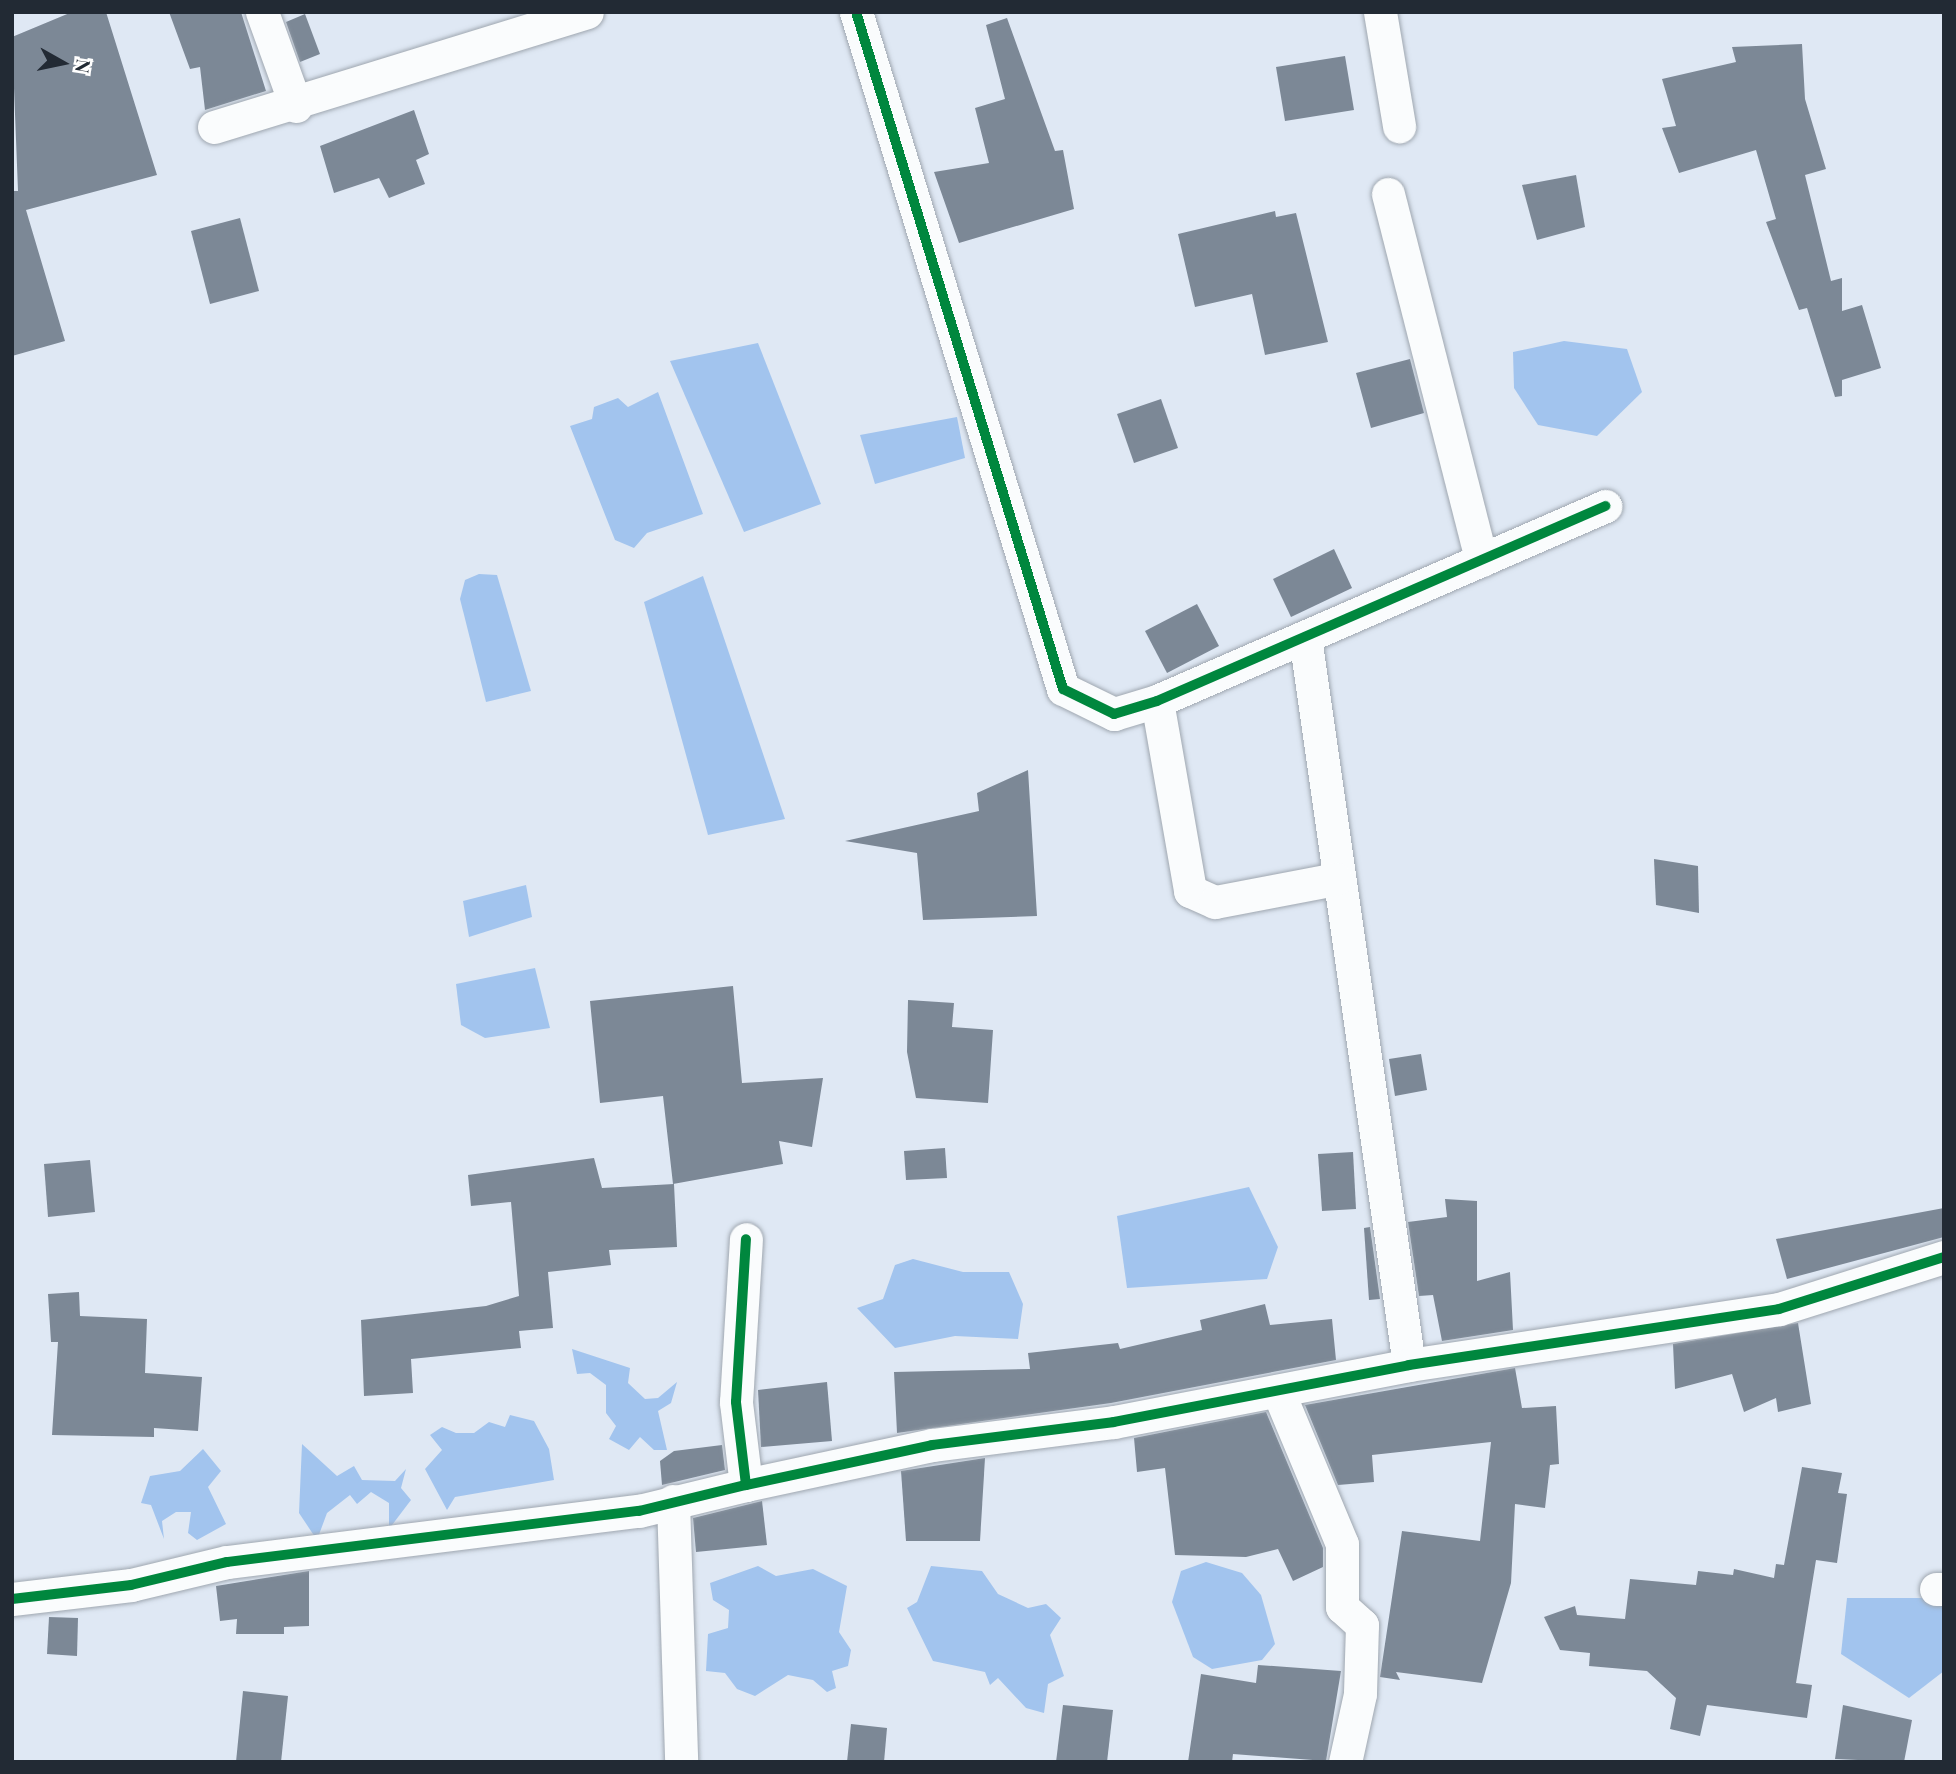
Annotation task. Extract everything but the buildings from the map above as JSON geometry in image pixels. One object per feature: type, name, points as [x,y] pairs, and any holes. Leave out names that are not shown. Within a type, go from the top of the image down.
[{"type":"street","points":[[262,12],[296,106]]},
{"type":"street","points":[[214,127],[296,106],[587,12]]},
{"type":"street","points":[[856,12],[1063,690],[1114,714],[1157,701],[1605,506]]},
{"type":"street","points":[[1380,12],[1399,126]]},
{"type":"street","points":[[1388,194],[1481,560]]},
{"type":"street","points":[[1305,637],[1336,879],[1409,1365]]},
{"type":"street","points":[[1157,701],[1189,891],[1215,902],[1336,879]]},
{"type":"street","points":[[746,1239],[736,1402],[746,1485]]},
{"type":"street","points":[[12,1599],[131,1586],[227,1562],[501,1531],[673,1501],[932,1445],[1114,1422],[1409,1365],[1779,1309],[1944,1257]]},
{"type":"street","points":[[1278,1391],[1342,1544],[1342,1606],[1362,1625],[1360,1694],[1345,1762]]},
{"type":"street","points":[[673,1501],[681,1762]]},
{"type":"water","points":[[1564,341],[1627,349],[1642,392],[1597,436],[1538,425],[1514,388],[1513,352]]},
{"type":"water","points":[[758,343],[821,504],[744,532],[670,361]]},
{"type":"water","points":[[658,392],[703,514],[647,533],[634,548],[615,540],[570,426],[592,419],[594,407],[618,398],[628,407]]},
{"type":"water","points":[[957,417],[965,458],[875,484],[860,435]]},
{"type":"water","points":[[479,574],[497,575],[531,691],[486,702],[460,599],[465,580]]},
{"type":"water","points":[[703,576],[785,819],[708,835],[644,602]]},
{"type":"water","points":[[526,885],[532,917],[469,937],[463,901]]},
{"type":"water","points":[[535,968],[550,1028],[485,1038],[461,1025],[456,984]]},
{"type":"water","points":[[1249,1187],[1278,1247],[1267,1279],[1127,1288],[1117,1216]]},
{"type":"water","points":[[913,1259],[963,1272],[1009,1272],[1023,1304],[1018,1339],[955,1336],[895,1348],[857,1308],[883,1299],[895,1265]]},
{"type":"water","points":[[572,1349],[630,1368],[628,1383],[645,1399],[658,1398],[677,1382],[671,1403],[658,1411],[667,1450],[654,1450],[640,1437],[629,1450],[609,1439],[616,1426],[606,1413],[606,1385],[590,1373],[577,1374]]},
{"type":"water","points":[[510,1415],[534,1421],[549,1449],[554,1480],[455,1497],[447,1510],[425,1469],[442,1450],[430,1435],[442,1427],[456,1433],[474,1433],[489,1422],[505,1427]]},
{"type":"water","points":[[302,1444],[337,1476],[354,1466],[362,1480],[395,1481],[406,1469],[401,1488],[411,1500],[389,1529],[389,1503],[371,1492],[357,1504],[350,1495],[327,1513],[317,1540],[299,1513]]},
{"type":"water","points":[[203,1449],[221,1471],[208,1487],[226,1524],[197,1540],[188,1533],[191,1512],[176,1512],[162,1521],[164,1539],[151,1505],[141,1503],[150,1476],[180,1471]]},
{"type":"water","points":[[1206,1562],[1242,1573],[1261,1595],[1275,1644],[1262,1660],[1212,1669],[1193,1657],[1172,1602],[1181,1571]]},
{"type":"water","points":[[758,1566],[776,1576],[813,1569],[847,1586],[839,1632],[851,1650],[848,1666],[832,1671],[836,1688],[827,1692],[813,1680],[788,1675],[755,1696],[737,1689],[725,1673],[706,1671],[708,1634],[728,1628],[729,1610],[713,1600],[710,1583]]},
{"type":"water","points":[[931,1566],[982,1571],[998,1594],[1028,1608],[1046,1604],[1061,1618],[1050,1635],[1064,1676],[1048,1684],[1044,1713],[1026,1708],[998,1678],[990,1685],[985,1672],[933,1661],[907,1608],[917,1602]]},
{"type":"water","points":[[1847,1598],[1944,1598],[1944,1671],[1909,1698],[1841,1654]]},
{"type":"cycle path","points":[[856,12],[1063,689],[1114,714],[1157,701],[1605,506]]},
{"type":"cycle path","points":[[12,1599],[131,1585],[227,1562],[639,1511],[746,1485],[736,1402],[746,1239]]},
{"type":"cycle path","points":[[746,1485],[932,1445],[1114,1422],[1409,1365],[1779,1309],[1944,1257]]}]
